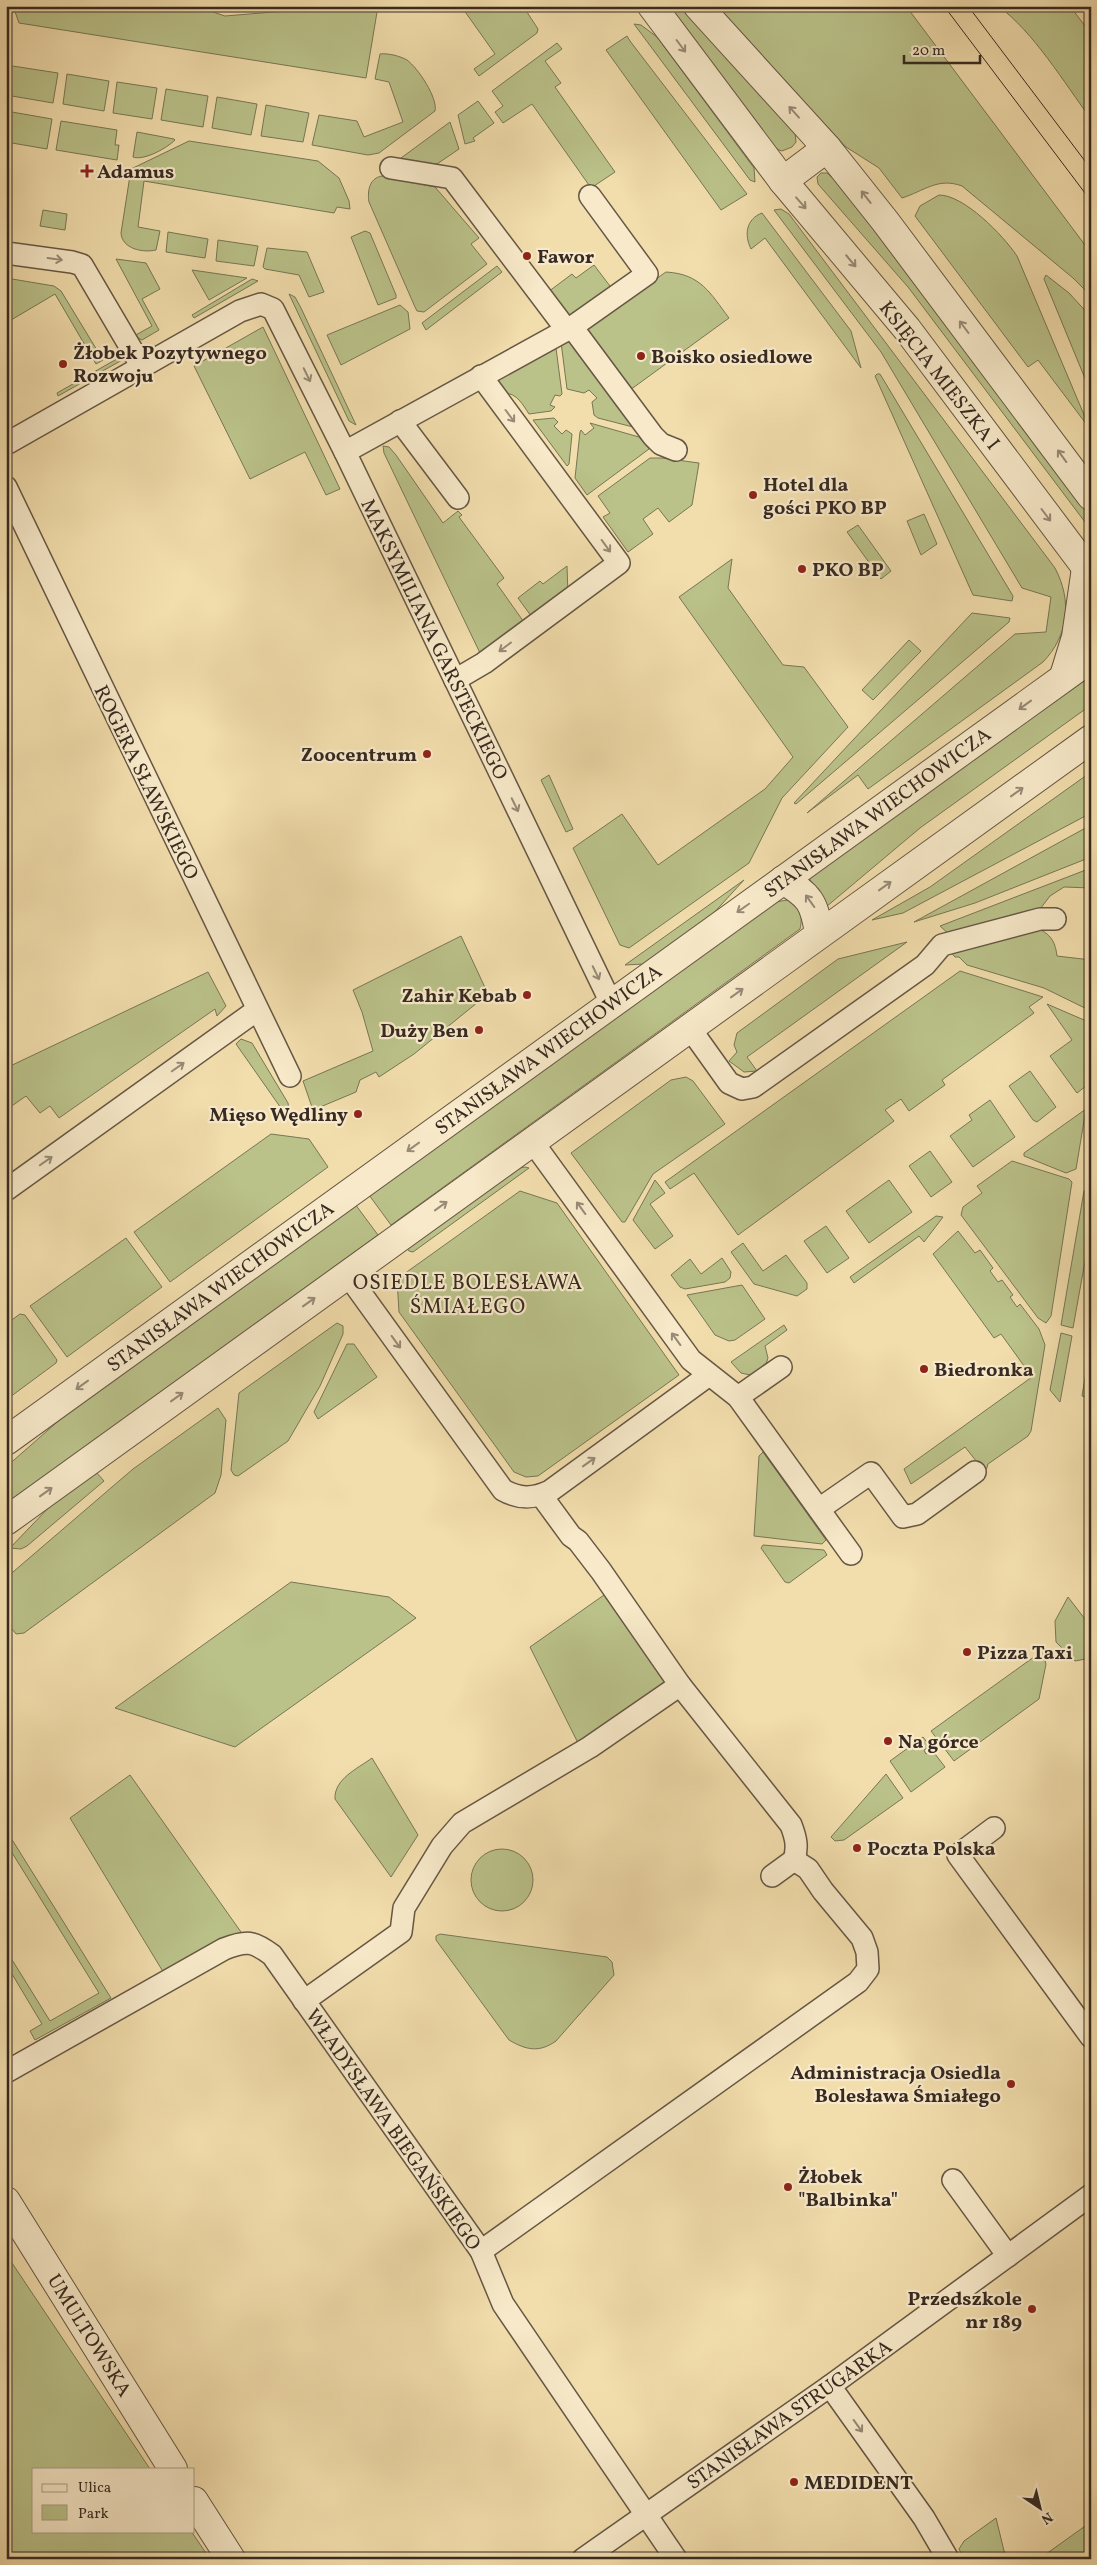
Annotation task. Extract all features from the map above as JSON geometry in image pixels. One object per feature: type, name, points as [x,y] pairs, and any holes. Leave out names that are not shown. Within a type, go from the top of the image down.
[{"type":"street","name":"KSIĘCIA MIESZKA I","points":[[652,6],[783,181],[907,329],[1089,571]]},
{"type":"street","points":[[698,6],[827,148],[885,221],[1091,496]]},
{"type":"street","points":[[783,181],[827,148]]},
{"type":"street","points":[[391,168],[452,178],[653,436],[661,444],[676,450]]},
{"type":"street","points":[[345,452],[569,328],[647,274],[590,196]]},
{"type":"street","points":[[6,253],[82,265],[142,367]]},
{"type":"street","name":"MAKSYMILIANA GARSTECKIEGO","points":[[6,444],[240,311],[261,304],[273,308],[345,452],[611,1003]]},
{"type":"street","points":[[455,680],[484,663],[619,563],[480,376]]},
{"type":"street","points":[[400,421],[458,498]]},
{"type":"street","name":"ROGERA SŁAWSKIEGO","points":[[6,487],[290,1076]]},
{"type":"street","points":[[1064,676],[1076,637],[1089,571]]},
{"type":"street","name":"STANISŁAWA WIECHOWICZA","points":[[6,1440],[1091,658]]},
{"type":"street","points":[[6,1521],[1091,739]]},
{"type":"street","points":[[1062,760],[1091,751]]},
{"type":"street","points":[[783,880],[810,900],[816,912],[820,933]]},
{"type":"street","points":[[689,1027],[729,1083],[742,1089],[753,1087],[925,965],[942,945],[1040,919],[1055,919]]},
{"type":"street","points":[[6,1190],[257,1010]]},
{"type":"street","points":[[532,1141],[691,1360],[738,1397],[851,1554]]},
{"type":"street","points":[[348,1274],[502,1490],[524,1497],[541,1495],[709,1375]]},
{"type":"street","points":[[738,1397],[781,1366]]},
{"type":"street","points":[[819,1510],[871,1473],[903,1517],[917,1514],[975,1472]]},
{"type":"street","points":[[541,1495],[571,1536],[578,1541],[602,1571],[680,1685],[791,1825],[796,1837],[797,1849],[794,1860],[772,1876]]},
{"type":"street","points":[[304,2002],[401,1932],[404,1908],[442,1846],[462,1823],[590,1747],[680,1685]]},
{"type":"street","points":[[994,1828],[958,1855],[1091,2037]]},
{"type":"street","points":[[481,2251],[858,1982],[868,1968],[867,1952],[862,1938],[822,1891],[808,1869],[794,1860]]},
{"type":"street","name":"WŁADYSŁAWA BIEGAŃSKIEGO","points":[[6,2072],[224,1949],[243,1942],[259,1945],[272,1955],[438,2193],[481,2251],[503,2304],[648,2514],[676,2559]]},
{"type":"street","points":[[953,2180],[1008,2256]]},
{"type":"street","name":"STANISŁAWA STRUGARKA","points":[[583,2559],[830,2386],[1091,2195]]},
{"type":"street","name":"UMULTOWSKA","points":[[6,2201],[172,2468]]},
{"type":"street","points":[[830,2386],[924,2518],[948,2559]]},
{"type":"street","points":[[195,2503],[231,2559]]},
{"type":"green space","points":[[13,6],[204,6],[210,11],[225,16],[322,8],[377,12],[366,78],[19,23]]},
{"type":"green space","points":[[461,6],[523,6],[538,29],[537,33],[479,76],[474,69],[495,54]]},
{"type":"green space","points":[[668,6],[679,6],[795,133],[796,142],[792,147],[782,151],[774,148]]},
{"type":"green space","points":[[717,6],[906,6],[1091,253],[1091,296],[1073,278],[962,186],[946,183],[938,184],[902,198],[879,168],[846,147]]},
{"type":"green space","points":[[998,6],[1070,6],[1091,34],[1091,119],[1024,29]]},
{"type":"green space","points":[[634,24],[641,25],[657,37],[754,168],[755,182],[750,180]]},
{"type":"green space","points":[[627,36],[747,194],[721,210],[606,50]]},
{"type":"green space","points":[[557,43],[562,49],[545,61],[561,83],[555,87],[615,172],[591,188],[532,104],[503,123],[495,112],[503,106],[492,91]]},
{"type":"green space","points":[[380,54],[397,56],[411,64],[430,91],[435,111],[379,153],[368,155],[312,145],[319,115],[357,121],[364,137],[403,122],[389,82],[375,79]]},
{"type":"green space","points":[[6,65],[58,73],[53,103],[6,95]]},
{"type":"green space","points":[[67,74],[109,81],[104,111],[63,104]]},
{"type":"green space","points":[[117,82],[157,88],[152,119],[113,113]]},
{"type":"green space","points":[[166,89],[208,96],[203,127],[161,120]]},
{"type":"green space","points":[[217,97],[257,104],[251,135],[212,128]]},
{"type":"green space","points":[[478,101],[494,123],[473,138],[475,141],[465,144],[458,115]]},
{"type":"green space","points":[[266,105],[309,113],[303,142],[261,136]]},
{"type":"green space","points":[[6,111],[52,119],[47,149],[6,142]]},
{"type":"green space","points":[[61,121],[117,130],[115,145],[119,145],[117,160],[56,150]]},
{"type":"green space","points":[[450,122],[459,149],[437,164],[406,161],[401,158]]},
{"type":"green space","points":[[137,132],[175,140],[167,147],[149,155],[138,158],[133,157]]},
{"type":"green space","points":[[189,141],[318,161],[339,178],[349,201],[350,209],[337,207],[334,213],[144,181],[138,227],[160,231],[156,250],[134,249],[125,243],[121,233],[131,169]]},
{"type":"green space","points":[[821,173],[827,173],[843,187],[1091,518],[1091,530],[908,287],[818,184],[817,177]]},
{"type":"green space","points":[[383,176],[435,187],[479,238],[471,244],[487,264],[424,312],[417,311],[415,307],[369,202],[370,185],[375,179]]},
{"type":"green space","points":[[939,195],[949,197],[971,209],[993,227],[1017,256],[1090,429],[1038,360],[1028,367],[915,216],[920,206]]},
{"type":"green space","points":[[781,209],[789,214],[1055,568],[1064,592],[1066,605],[1063,629],[1052,652],[1043,662],[868,789],[858,775],[807,813],[1015,634],[1046,632],[1051,597],[1022,588],[881,352],[774,210]]},
{"type":"green space","points":[[43,210],[67,214],[65,230],[40,226]]},
{"type":"green space","points":[[762,213],[851,331],[861,368],[765,238],[751,249],[747,233],[748,228],[753,219]]},
{"type":"green space","points":[[365,231],[370,233],[396,295],[396,298],[378,305],[351,237]]},
{"type":"green space","points":[[168,232],[208,239],[205,258],[166,252]]},
{"type":"green space","points":[[218,240],[258,246],[254,266],[216,261]]},
{"type":"green space","points":[[267,248],[307,252],[324,292],[309,297],[299,275],[265,269],[263,267]]},
{"type":"green space","points":[[116,259],[146,263],[160,289],[142,299],[159,330],[142,340],[134,336],[152,326]]},
{"type":"green space","points":[[594,265],[613,290],[570,321],[548,292],[572,274],[576,278]]},
{"type":"green space","points":[[497,266],[502,272],[426,330],[422,323]]},
{"type":"green space","points":[[192,270],[247,278],[209,300]]},
{"type":"green space","name":"Boisko osiedlowe","points":[[666,272],[688,277],[704,286],[729,318],[630,390],[585,328]]},
{"type":"green space","points":[[1046,275],[1069,293],[1091,317],[1091,393],[1044,279]]},
{"type":"green space","points":[[6,278],[54,286],[61,291],[103,360],[96,364],[55,294],[6,323]]},
{"type":"green space","points":[[252,279],[258,281],[194,318],[192,315]]},
{"type":"green space","points":[[289,294],[295,297],[301,308],[356,425],[349,421]]},
{"type":"green space","points":[[400,305],[408,312],[410,329],[341,365],[327,335]]},
{"type":"green space","points":[[263,327],[340,489],[326,495],[305,452],[250,479],[194,366]]},
{"type":"green space","points":[[566,334],[633,427],[598,418],[594,415],[592,402],[597,398],[589,390],[584,393],[567,389],[561,342]]},
{"type":"green space","points":[[556,348],[562,394],[560,396],[555,395],[550,405],[555,407],[551,411],[529,414],[516,397],[504,393],[492,381]]},
{"type":"green space","points":[[122,356],[124,359],[58,396],[57,393]]},
{"type":"green space","points":[[880,374],[1013,596],[1012,601],[973,595],[875,376]]},
{"type":"green space","points":[[554,418],[558,422],[554,426],[562,434],[566,430],[572,434],[569,464],[567,466],[533,420]]},
{"type":"green space","points":[[590,423],[639,437],[649,449],[587,495],[575,478],[580,432],[581,430],[585,435],[594,428]]},
{"type":"green space","points":[[383,446],[389,447],[396,455],[443,523],[458,511],[462,515],[459,517],[504,578],[497,584],[526,625],[483,653],[480,653],[384,453]]},
{"type":"green space","points":[[650,458],[699,463],[692,505],[669,522],[658,508],[643,519],[653,534],[628,552],[603,517],[610,513],[598,496]]},
{"type":"green space","points":[[924,514],[937,544],[921,555],[907,521]]},
{"type":"green space","points":[[858,525],[891,571],[881,579],[847,532]]},
{"type":"green space","points":[[732,559],[728,588],[783,665],[804,667],[848,727],[782,798],[749,863],[629,948],[620,945],[573,848],[622,814],[658,865],[765,789],[793,757],[679,597]]},
{"type":"green space","points":[[567,566],[568,595],[534,620],[518,598],[540,581],[543,584]]},
{"type":"green space","points":[[972,613],[1010,618],[1009,622],[796,804],[794,803]]},
{"type":"green space","points":[[909,640],[921,651],[873,700],[862,690]]},
{"type":"green space","points":[[1091,676],[1091,705],[920,828],[826,907],[809,878]]},
{"type":"green space","points":[[1091,772],[1091,813],[903,913],[872,920],[930,887]]},
{"type":"green space","points":[[549,775],[573,829],[566,832],[541,780]]},
{"type":"green space","points":[[1091,825],[1091,857],[975,903],[914,922]]},
{"type":"green space","points":[[1091,868],[1091,888],[1064,887],[1050,896],[1037,913],[951,936],[940,926]]},
{"type":"green space","points":[[744,880],[710,917],[644,964],[625,965]]},
{"type":"green space","points":[[787,900],[795,904],[800,911],[800,929],[391,1225],[369,1195],[776,902]]},
{"type":"green space","points":[[1033,926],[1050,937],[1055,945],[1057,956],[1091,960],[1091,1011],[1044,988],[967,965],[959,957],[955,957],[947,948]]},
{"type":"green space","points":[[461,936],[488,994],[414,1054],[379,1077],[376,1072],[360,1080],[356,1092],[313,1110],[303,1081],[373,1051],[362,1012],[353,990]]},
{"type":"green space","points":[[907,942],[747,1057],[757,1071],[744,1072],[729,1061],[737,1052],[734,1045],[737,1033],[838,959]]},
{"type":"green space","points":[[960,971],[1043,997],[1029,1007],[1034,1013],[942,1080],[945,1085],[909,1111],[901,1099],[885,1110],[894,1121],[738,1235],[694,1173],[670,1189],[665,1182]]},
{"type":"green space","points":[[208,972],[226,1006],[217,1016],[215,1009],[59,1118],[50,1106],[40,1113],[26,1096],[6,1110],[6,1068]]},
{"type":"green space","points":[[1047,1004],[1091,1023],[1091,1082],[1077,1093],[1050,1056],[1072,1040]]},
{"type":"green space","points":[[241,1039],[252,1043],[288,1103],[289,1110],[283,1111],[236,1044]]},
{"type":"green space","points":[[1030,1071],[1056,1107],[1037,1122],[1033,1120],[1009,1086]]},
{"type":"green space","points":[[686,1077],[693,1081],[725,1124],[653,1174],[625,1222],[622,1222],[571,1153],[671,1080]]},
{"type":"green space","points":[[990,1100],[1015,1137],[973,1167],[950,1136],[972,1120],[969,1115]]},
{"type":"green space","points":[[1086,1109],[1076,1169],[1066,1173],[1024,1156],[1024,1153]]},
{"type":"green space","points":[[271,1134],[309,1139],[328,1167],[170,1282],[134,1232]]},
{"type":"green space","points":[[930,1151],[952,1182],[931,1197],[909,1166]]},
{"type":"green space","points":[[1012,1161],[1069,1179],[1072,1182],[1051,1316],[1046,1323],[1038,1318],[961,1215],[963,1207],[982,1193],[977,1186]]},
{"type":"green space","points":[[519,1168],[529,1168],[413,1252],[409,1251],[406,1247]]},
{"type":"green space","points":[[655,1180],[665,1193],[650,1204],[673,1236],[655,1249],[633,1220]]},
{"type":"green space","points":[[889,1180],[912,1212],[869,1243],[846,1211]]},
{"type":"green space","points":[[520,1191],[557,1203],[679,1375],[538,1476],[526,1477],[514,1472],[399,1312],[397,1279]]},
{"type":"green space","points":[[1084,1191],[1091,1191],[1091,1228],[1073,1328],[1061,1325]]},
{"type":"green space","points":[[355,1204],[378,1235],[6,1504],[6,1467],[72,1409]]},
{"type":"green space","points":[[936,1216],[943,1217],[924,1242],[919,1236],[854,1283],[850,1277]]},
{"type":"green space","points":[[826,1226],[849,1258],[827,1273],[804,1241]]},
{"type":"green space","points":[[958,1231],[975,1253],[980,1250],[993,1268],[990,1271],[998,1282],[1002,1280],[1013,1295],[1010,1297],[1017,1307],[1020,1304],[1039,1329],[1045,1345],[1031,1431],[1028,1436],[988,1464],[983,1480],[975,1486],[977,1462],[965,1447],[911,1484],[904,1469],[1032,1377],[1001,1334],[994,1338],[933,1254]]},
{"type":"green space","points":[[126,1238],[162,1287],[67,1357],[30,1306]]},
{"type":"green space","points":[[743,1243],[763,1271],[786,1255],[807,1283],[807,1289],[797,1296],[754,1284],[731,1252]]},
{"type":"green space","points":[[722,1258],[731,1272],[730,1278],[725,1282],[685,1289],[680,1287],[671,1275],[690,1259],[701,1274]]},
{"type":"green space","points":[[742,1285],[765,1319],[735,1340],[729,1341],[715,1335],[687,1295]]},
{"type":"green space","points":[[20,1314],[25,1315],[57,1360],[56,1363],[6,1400],[6,1324]]},
{"type":"green space","points":[[337,1323],[343,1326],[343,1334],[320,1386],[288,1441],[238,1476],[234,1475],[231,1470],[239,1393]]},
{"type":"green space","points":[[784,1325],[787,1330],[765,1346],[768,1358],[765,1367],[750,1375],[741,1373],[731,1362]]},
{"type":"green space","points":[[1061,1333],[1072,1336],[1060,1402],[1050,1390]]},
{"type":"green space","points":[[1091,1341],[1091,1398],[1082,1396]]},
{"type":"green space","points":[[347,1344],[354,1344],[377,1377],[318,1419],[314,1412]]},
{"type":"green space","points":[[218,1408],[226,1420],[221,1475],[215,1493],[24,1633],[16,1634],[6,1621],[6,1578],[133,1469]]},
{"type":"green space","points":[[763,1452],[826,1540],[822,1544],[754,1536],[759,1456]]},
{"type":"green space","points":[[96,1472],[104,1481],[27,1546],[21,1549],[10,1548],[54,1502]]},
{"type":"green space","points":[[763,1545],[824,1550],[827,1555],[789,1583],[785,1582],[761,1548]]},
{"type":"green space","points":[[291,1582],[389,1597],[416,1618],[235,1747],[115,1708]]},
{"type":"green space","points":[[604,1595],[666,1682],[578,1743],[530,1647]]},
{"type":"green space","points":[[1068,1597],[1091,1627],[1091,1658],[1075,1661],[1056,1642],[1055,1621]]},
{"type":"green space","points":[[1045,1649],[1052,1650],[1049,1660],[1045,1661],[1039,1699],[954,1761],[931,1731]]},
{"type":"green space","points":[[923,1737],[930,1746],[924,1750],[926,1754],[932,1750],[945,1767],[911,1792],[890,1761]]},
{"type":"green space","points":[[372,1758],[418,1835],[391,1877],[335,1799],[338,1786],[342,1780]]},
{"type":"green space","points":[[886,1774],[903,1798],[844,1840],[835,1841],[831,1837]]},
{"type":"green space","points":[[130,1775],[241,1932],[165,1975],[70,1818]]},
{"type":"green space","points":[[6,1830],[111,1998],[35,2040],[30,2031],[42,2024],[6,1964],[6,1950],[50,2021],[99,1993],[6,1843]]},
{"type":"green space","points":[[496,1849],[508,1849],[524,1858],[531,1868],[533,1880],[531,1892],[524,1902],[508,1911],[496,1911],[485,1906],[476,1897],[471,1886],[471,1874],[476,1863],[485,1854]]},
{"type":"green space","points":[[440,1934],[607,1957],[612,1962],[614,1975],[556,2041],[538,2049],[527,2048],[509,2040],[436,1940],[436,1936]]},
{"type":"green space","points":[[6,2254],[149,2468],[32,2468],[32,2532],[192,2532],[210,2559],[6,2559]]},
{"type":"green space","points":[[996,2518],[1006,2559],[964,2559],[959,2549],[964,2541]]},
{"type":"green space","points":[[1088,2524],[1091,2527],[1091,2559],[1039,2559]]},
{"type":"tram line","points":[[944,6],[1091,201]]},
{"type":"tram line","points":[[968,6],[1091,169]]},
{"type":"place","name":"Adamus","points":[[87,171]]},
{"type":"place","name":"Fawor","points":[[527,256]]},
{"type":"place","name":"Boisko osiedlowe","points":[[641,356]]},
{"type":"place","name":"Żłobek Pozytywnego Rozwoju","points":[[63,364]]},
{"type":"place","name":"Hotel dla gości PKO BP","points":[[753,495]]},
{"type":"place","name":"PKO BP","points":[[802,569]]},
{"type":"place","name":"Zoocentrum","points":[[427,754]]},
{"type":"place","name":"Zahir Kebab","points":[[527,995]]},
{"type":"place","name":"Duży Ben","points":[[479,1030]]},
{"type":"place","name":"Mięso Wędliny","points":[[358,1114]]},
{"type":"place","name":"Biedronka","points":[[924,1369]]},
{"type":"place","name":"Pizza Taxi","points":[[967,1652]]},
{"type":"place","name":"Na górce","points":[[888,1741]]},
{"type":"place","name":"Poczta Polska","points":[[857,1848]]},
{"type":"place","name":"Administracja Osiedla Bolesława Śmiałego","points":[[1011,2084]]},
{"type":"place","name":"Żłobek \"Balbinka\"","points":[[788,2187]]},
{"type":"place","name":"Przedszkole nr 189","points":[[1032,2309]]},
{"type":"place","name":"MEDIDENT","points":[[794,2482]]},
{"type":"district","name":"OSIEDLE BOLESŁAWA ŚMIAŁEGO","points":[[468,1294]]}]
